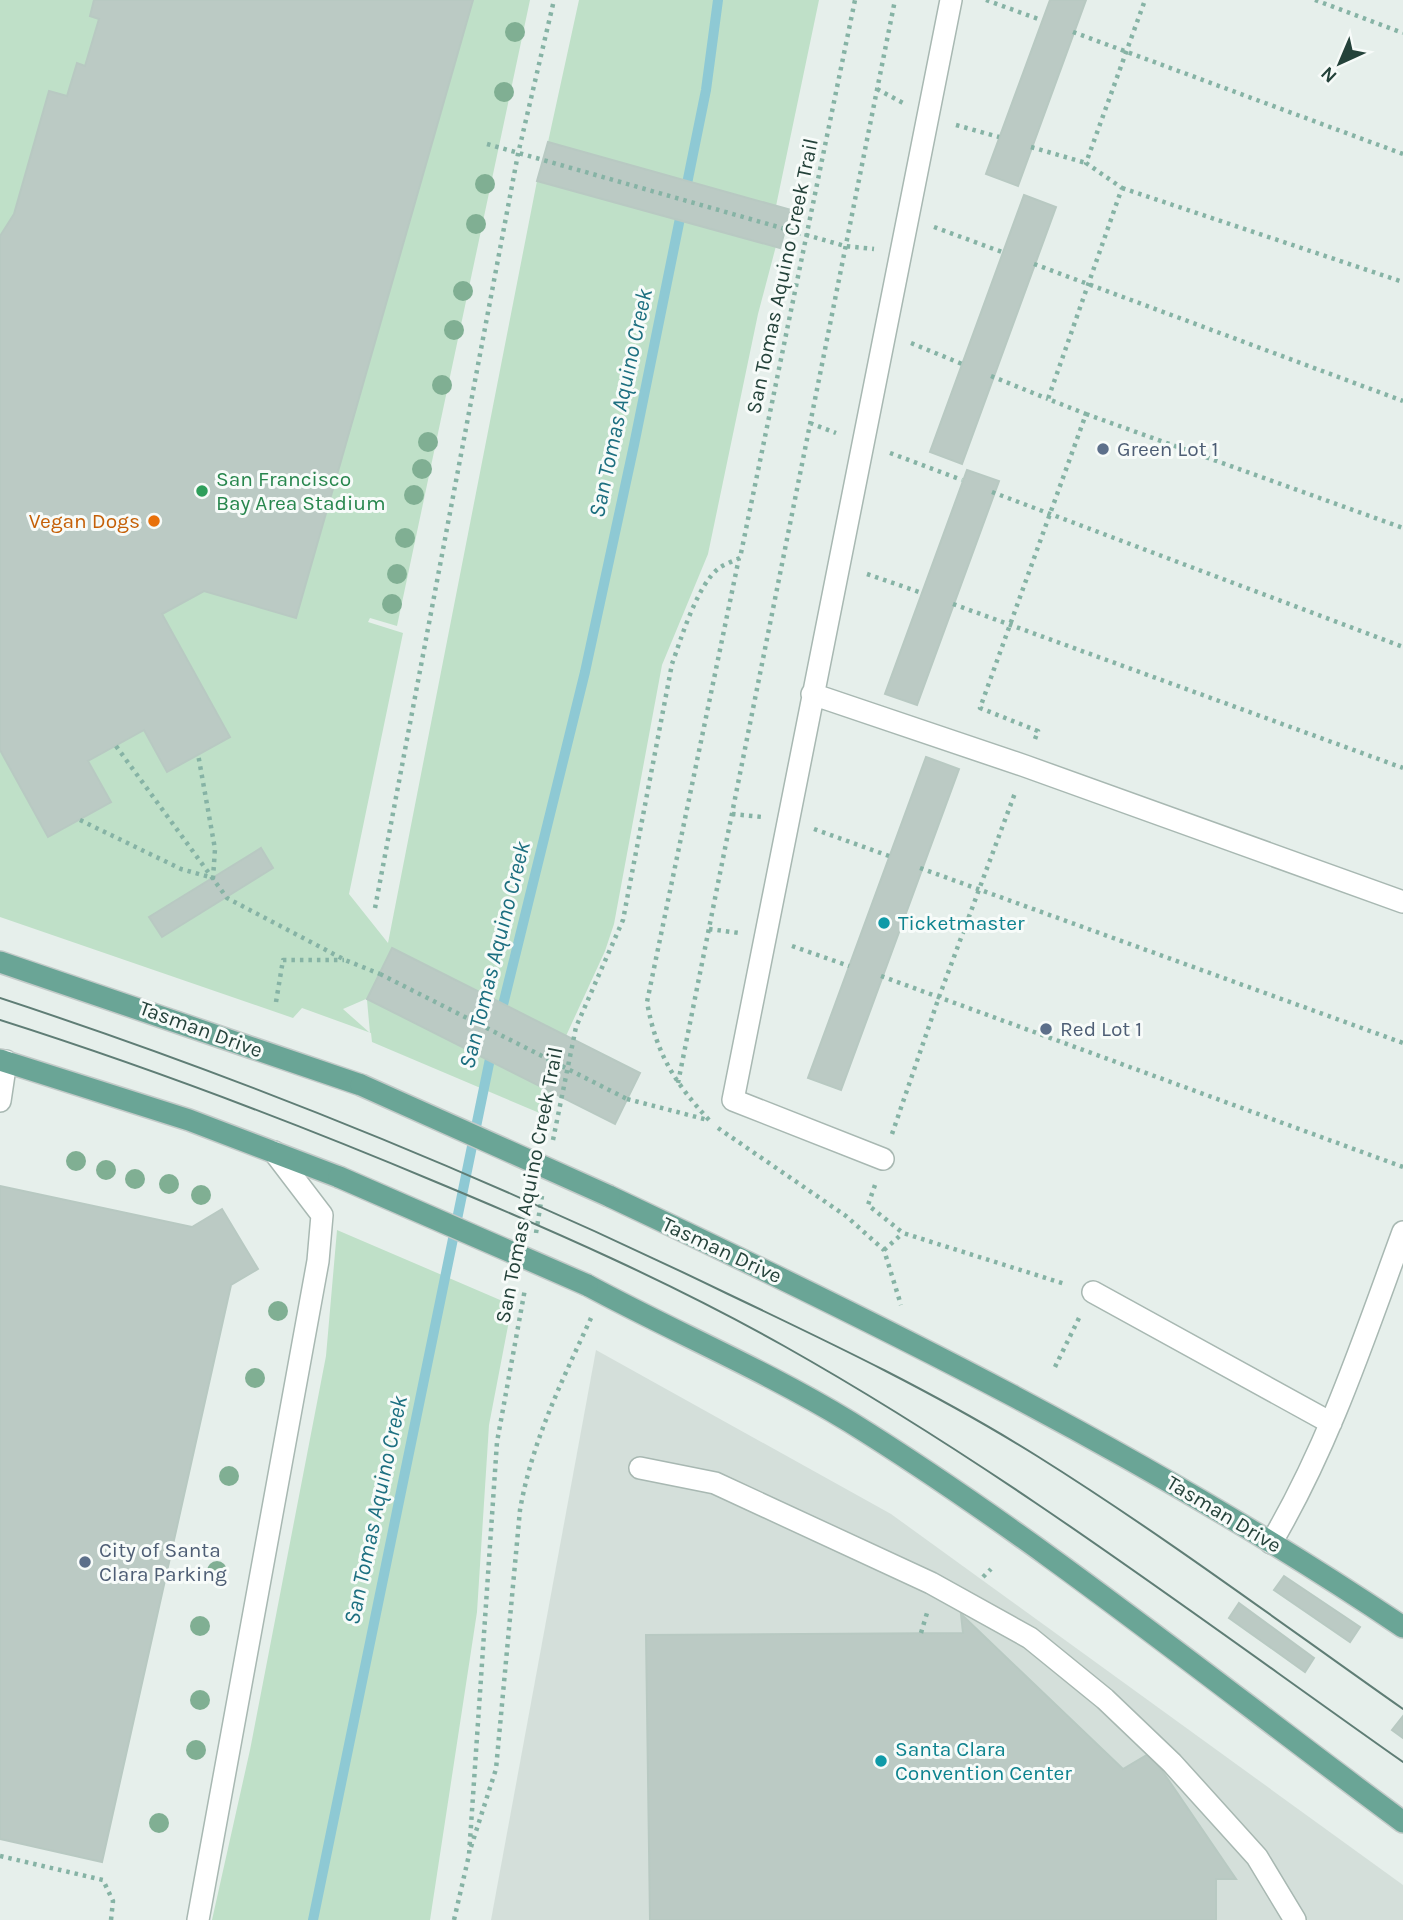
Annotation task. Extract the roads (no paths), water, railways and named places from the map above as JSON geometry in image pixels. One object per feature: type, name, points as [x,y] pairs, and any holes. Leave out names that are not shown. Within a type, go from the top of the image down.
[{"type":"main road","name":"Tasman Drive","points":[[0,962],[361,1085],[609,1196],[791,1282],[1020,1397],[1271,1543],[1403,1627]]},
{"type":"main road","points":[[3,1060],[106,1091],[340,1177],[587,1285],[687,1334],[847,1420],[1028,1541],[1403,1822]]},
{"type":"lane","points":[[883,1159],[733,1100],[899,251],[951,0]]},
{"type":"lane","points":[[812,694],[1025,766],[1403,902]]},
{"type":"lane","points":[[0,1101],[3,1060]]},
{"type":"lane","points":[[198,1920],[318,1261],[322,1215],[274,1152]]},
{"type":"lane","points":[[1271,1543],[1298,1496],[1331,1423],[1403,1231]]},
{"type":"lane","points":[[1093,1292],[1331,1423]]},
{"type":"lane","points":[[640,1468],[715,1483],[919,1577],[1030,1638],[1105,1699],[1172,1763],[1257,1857],[1295,1920]]},
{"type":"waterway","name":"San Tomas Aquino Creek","points":[[500,1017],[585,672],[634,445],[706,90],[718,0]]},
{"type":"waterway","name":"San Tomas Aquino Creek","points":[[313,1920],[492,1049]]},
{"type":"tram line","points":[[0,998],[278,1097],[459,1171],[639,1252],[885,1370],[1000,1433],[1084,1486],[1403,1709]]},
{"type":"tram line","points":[[0,1020],[165,1076],[382,1160],[568,1239],[656,1279],[742,1323],[865,1393],[944,1442],[1099,1546],[1403,1762]]},
{"type":"place","name":"Green Lot 1","points":[[1103,449]]},
{"type":"place","name":"San Francisco Bay Area Stadium","points":[[202,491]]},
{"type":"place","name":"Vegan Dogs","points":[[154,521]]},
{"type":"place","name":"Ticketmaster","points":[[884,923]]},
{"type":"place","name":"Red Lot 1","points":[[1046,1029]]},
{"type":"place","name":"City of Santa Clara Parking","points":[[85,1562]]},
{"type":"place","name":"Santa Clara Convention Center","points":[[881,1761]]}]
